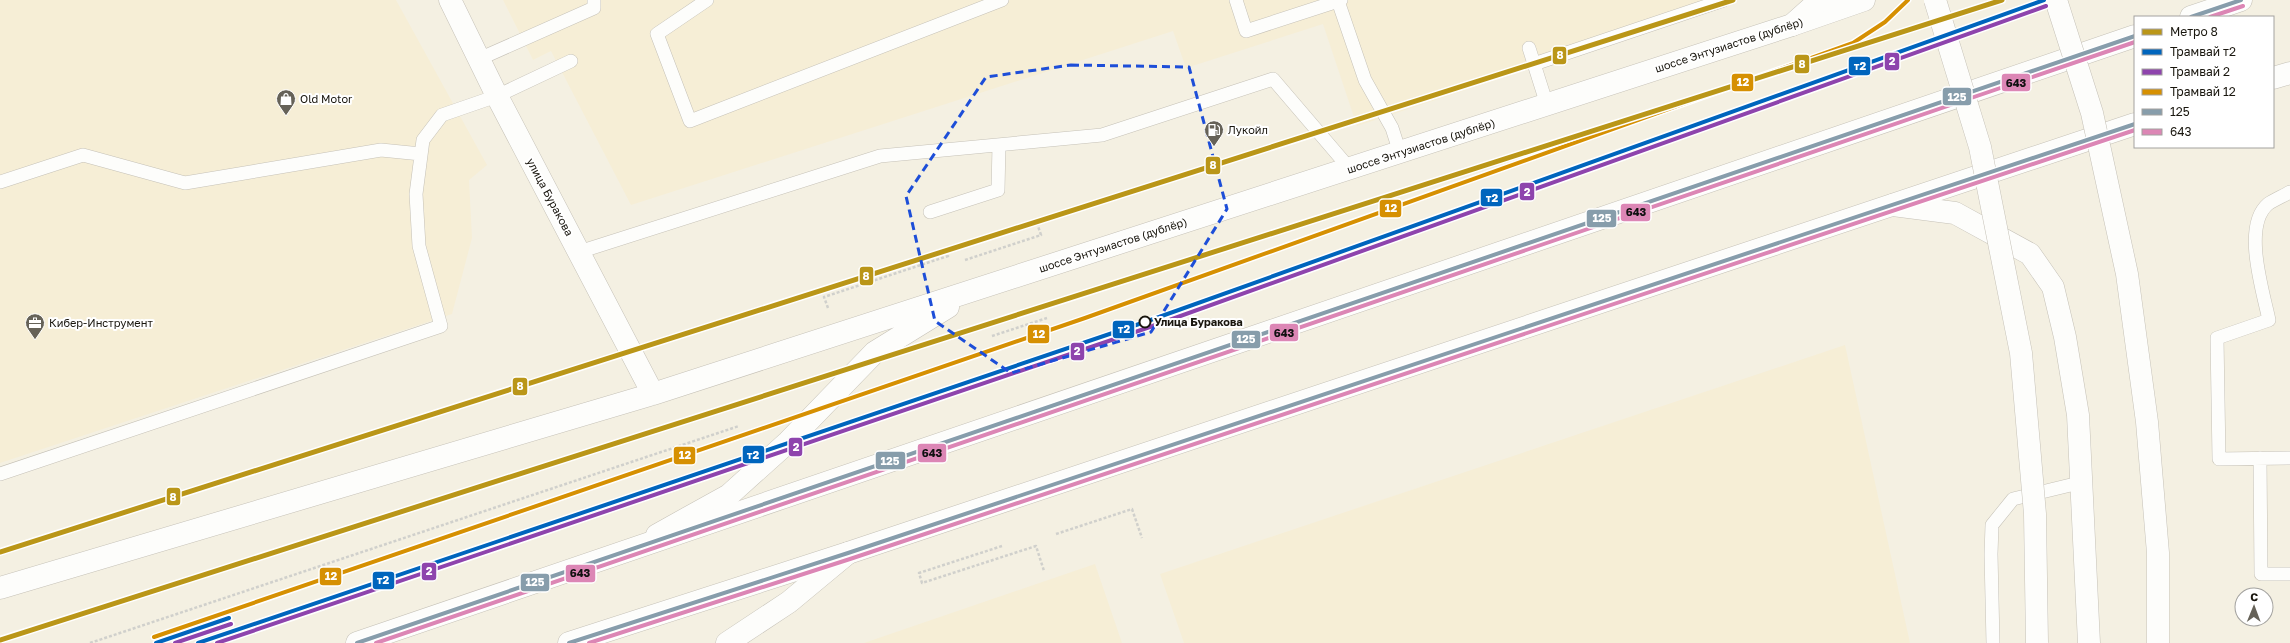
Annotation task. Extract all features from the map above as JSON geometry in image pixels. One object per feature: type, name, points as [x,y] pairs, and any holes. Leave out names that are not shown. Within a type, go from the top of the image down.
[{"type":"main road","name":"улица Буракова","points":[[450,0],[497,96],[653,394]]},
{"type":"main road","points":[[1792,25],[1820,0]]},
{"type":"main road","name":"шоссе Энтузиастов (дублёр)","points":[[977,289],[1400,153],[1864,0]]},
{"type":"main road","points":[[1934,0],[1980,148],[2021,353],[2034,514],[2037,643]]},
{"type":"main road","points":[[2056,0],[2092,113],[2127,274],[2147,422],[2158,553],[2158,643]]},
{"type":"main road","points":[[2194,16],[2233,1]]},
{"type":"main road","points":[[357,643],[2134,36]]},
{"type":"main road","points":[[2274,78],[2290,73]]},
{"type":"main road","points":[[569,643],[848,553],[2134,124]]},
{"type":"main road","points":[[1892,205],[1955,213],[2030,254],[2053,286],[2066,337],[2078,415],[2089,643]]},
{"type":"main road","points":[[630,549],[729,495],[788,442],[875,352],[977,289]]},
{"type":"main road","points":[[0,588],[653,394],[977,289]]},
{"type":"main road","points":[[727,643],[789,602],[848,553]]},
{"type":"lane","points":[[478,59],[594,8],[594,0]]},
{"type":"lane","points":[[707,0],[657,34],[690,121],[1002,0]]},
{"type":"lane","points":[[1236,0],[1246,30],[1340,1],[1365,80],[1392,128],[1400,153]]},
{"type":"lane","points":[[1534,64],[1724,0]]},
{"type":"lane","points":[[1529,48],[1547,105]]},
{"type":"lane","points":[[0,474],[441,326],[419,246],[416,194],[423,140],[442,115],[497,96],[571,61]]},
{"type":"lane","points":[[579,252],[880,156],[1102,135],[1273,79],[1350,169]]},
{"type":"lane","points":[[930,212],[998,190],[999,144]]},
{"type":"lane","points":[[0,182],[83,155],[185,183],[381,150],[421,154]]},
{"type":"lane","points":[[2290,192],[2267,205],[2256,226],[2255,252],[2269,320],[2217,338],[2219,459],[2290,458]]},
{"type":"lane","points":[[2260,458],[2261,574],[2290,574]]},
{"type":"lane","points":[[1993,643],[1991,554],[1992,525],[2013,499],[2082,482]]},
{"type":"path","points":[[965,260],[1041,235],[1036,220]]},
{"type":"path","points":[[836,308],[829,310],[824,297],[948,256],[945,248]]},
{"type":"path","points":[[992,336],[1047,318]]},
{"type":"path","points":[[90,643],[739,426]]},
{"type":"path","points":[[1056,534],[1132,509],[1142,538]]},
{"type":"path","points":[[1002,546],[919,573],[922,583],[1036,546],[1044,571]]},
{"type":"highlighted area","points":[[1071,65],[1189,67],[1227,209],[1151,332],[1011,373],[935,321],[906,196],[986,77]]},
{"type":"shaded area","points":[[0,0],[396,0],[487,165],[469,180],[472,238],[452,314],[0,463]]},
{"type":"shaded area","points":[[503,0],[1738,0],[1357,126],[1323,24],[1186,68],[1173,31],[631,205],[551,51],[533,60]]},
{"type":"shaded area","points":[[1845,345],[1910,643],[1184,643],[1160,574]]},
{"type":"shaded area","points":[[1095,564],[1122,643],[864,643]]},
{"type":"metro line","name":"8","points":[[0,552],[1733,0]]},
{"type":"metro line","name":"8","points":[[0,640],[2002,0]]},
{"type":"tram line","name":"12","points":[[154,637],[1085,318],[1853,43],[1885,22],[1908,0]]},
{"type":"tram line","name":"т2","points":[[198,643],[1145,322],[2044,0]]},
{"type":"tram line","name":"2","points":[[217,643],[1147,328],[2046,6]]},
{"type":"tram line","name":"т2","points":[[156,643],[229,618]]},
{"type":"tram line","name":"2","points":[[175,643],[231,624]]},
{"type":"transit line","name":"125","points":[[2194,16],[2241,0]]},
{"type":"transit line","name":"643","points":[[2213,16],[2243,6]]},
{"type":"transit line","name":"125","points":[[357,643],[2134,36]]},
{"type":"transit line","name":"643","points":[[376,643],[2134,42]]},
{"type":"transit line","name":"125","points":[[569,643],[848,553],[2134,124]]},
{"type":"transit line","name":"643","points":[[589,643],[850,559],[2134,130]]},
{"type":"place","name":"Old Motor","points":[[286,116]]},
{"type":"place","name":"Лукойл","points":[[1214,147]]},
{"type":"place","name":"Улица Буракова","points":[[1145,322]]},
{"type":"place","name":"Кибер-Инструмент","points":[[35,340]]}]
